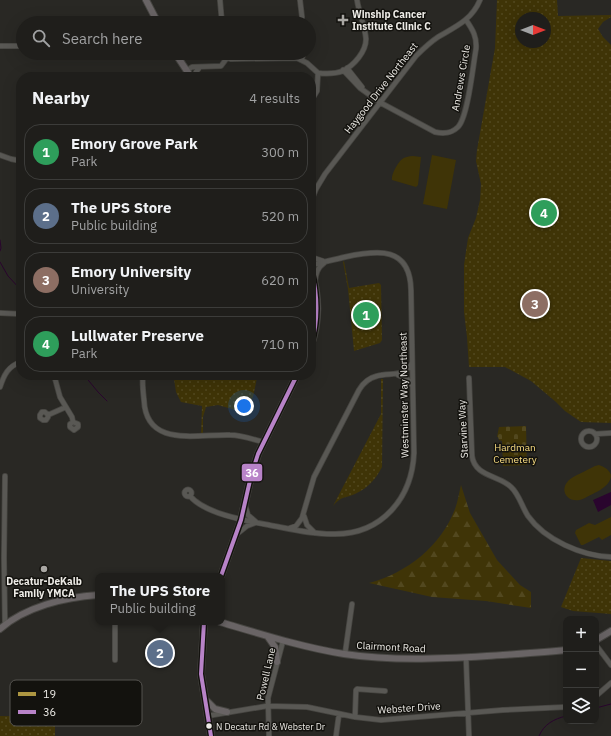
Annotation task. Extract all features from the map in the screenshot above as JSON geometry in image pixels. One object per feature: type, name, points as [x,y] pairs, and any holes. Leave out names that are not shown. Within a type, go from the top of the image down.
[{"type":"main road","points":[[146,0],[154,16]]},
{"type":"main road","points":[[180,60],[186,70]]},
{"type":"main road","points":[[316,293],[318,310],[316,328]]},
{"type":"main road","points":[[222,573],[237,534],[253,468],[263,442],[294,380]]},
{"type":"main road","points":[[0,630],[14,618],[25,612],[78,597],[95,596]]},
{"type":"main road","name":"Clairmont Road","points":[[225,623],[283,641],[345,654],[404,659],[466,657],[563,650]]},
{"type":"main road","points":[[204,625],[201,674],[211,736]]},
{"type":"main road","points":[[599,638],[611,631]]},
{"type":"main road","points":[[267,636],[276,646],[277,662]]},
{"type":"main road","points":[[204,697],[215,709],[227,712]]},
{"type":"street","points":[[220,0],[221,16]]},
{"type":"street","points":[[300,0],[302,16]]},
{"type":"street","points":[[301,60],[307,63],[318,73],[330,74],[345,69],[359,58],[366,43],[357,0]]},
{"type":"street","name":"Haygood Drive Northeast","points":[[316,189],[325,174],[424,48],[438,37],[466,20],[474,11],[480,0]]},
{"type":"street","name":"Andrews Circle","points":[[381,103],[435,132],[448,132],[458,127],[465,113],[476,44],[474,32],[466,20]]},
{"type":"street","points":[[0,46],[16,46]]},
{"type":"street","points":[[186,70],[192,67],[221,66],[225,60]]},
{"type":"street","points":[[196,72],[200,67]]},
{"type":"street","points":[[345,69],[368,93],[381,103]]},
{"type":"street","points":[[316,92],[318,73]]},
{"type":"street","points":[[0,154],[7,158],[16,160]]},
{"type":"street","name":"Westminster Way Northeast","points":[[190,496],[196,503],[205,508],[241,520],[314,532],[336,534],[347,533],[372,525],[385,516],[401,498],[409,482],[413,464],[411,279],[409,273],[405,264],[395,256],[385,253],[363,254],[327,262],[316,267]]},
{"type":"street","name":"Westminster Way Northeast","points":[[316,260],[321,262],[327,262]]},
{"type":"street","points":[[316,272],[318,268],[327,262]]},
{"type":"street","points":[[0,312],[16,314]]},
{"type":"street","points":[[290,528],[298,524],[304,514],[309,493],[318,467],[359,390],[366,382],[376,376],[398,374],[408,368],[412,360]]},
{"type":"street","points":[[0,387],[8,369],[16,364]]},
{"type":"street","points":[[398,374],[407,379],[412,387]]},
{"type":"street","name":"Starvine Way","points":[[469,378],[472,456],[476,467],[484,473],[511,487],[529,517],[549,536],[572,547],[597,555],[611,557]]},
{"type":"street","points":[[55,380],[60,397],[73,422]]},
{"type":"street","points":[[143,380],[144,407],[149,421],[158,430],[173,435],[235,435],[263,442]]},
{"type":"street","points":[[48,414],[66,407]]},
{"type":"street","points":[[595,434],[611,432]]},
{"type":"street","points":[[4,476],[2,494],[2,558],[5,625]]},
{"type":"street","points":[[245,504],[248,515],[257,523]]},
{"type":"street","points":[[304,514],[307,525],[314,532]]},
{"type":"street","points":[[237,534],[246,526],[257,523]]},
{"type":"street","name":"Starvine Way","points":[[597,555],[611,554]]},
{"type":"street","points":[[345,654],[352,604]]},
{"type":"street","points":[[115,625],[115,660]]},
{"type":"street","name":"Powell Lane","points":[[269,736],[267,706],[269,691],[283,641]]},
{"type":"street","points":[[599,649],[611,665]]},
{"type":"street","points":[[466,657],[469,736]]},
{"type":"street","points":[[599,693],[611,683]]},
{"type":"street","points":[[355,717],[356,690],[385,691]]},
{"type":"street","name":"Webster Drive","points":[[207,716],[267,706],[307,707],[355,717],[390,720],[563,707]]},
{"type":"street","points":[[336,736],[339,714]]},
{"type":"green space","points":[[497,0],[557,0],[558,16],[611,15],[611,17],[603,22],[598,29],[611,45],[611,423],[581,422],[565,411],[531,381],[505,367],[469,367],[464,312],[464,265],[468,238],[476,218],[480,200],[481,184],[476,161],[495,48]]},
{"type":"green space","points":[[432,155],[456,160],[447,209],[423,204]]},
{"type":"green space","points":[[413,156],[421,157],[418,185],[416,187],[392,180],[392,175],[401,160]]},
{"type":"green space","points":[[344,261],[349,288],[379,283],[381,285],[382,340],[380,343],[354,351],[348,289],[343,262]]},
{"type":"green space","points":[[381,379],[383,379],[382,467],[368,486],[360,492],[341,499],[333,506],[381,414]]},
{"type":"green space","points":[[174,380],[257,380],[253,397],[247,408],[239,411],[218,405],[206,407],[203,417],[203,435],[201,435],[202,406],[181,402],[176,392]]},
{"type":"green space","name":"Hardman Cemetery","points":[[526,426],[527,465],[503,466],[502,441],[497,437],[499,427]]},
{"type":"green space","points":[[599,465],[608,470],[611,475],[605,486],[597,492],[580,500],[570,499],[567,497],[564,489],[565,485],[570,479]]},
{"type":"green space","points":[[461,485],[470,513],[497,560],[520,585],[531,592],[531,608],[486,601],[432,597],[369,583],[409,565],[432,546],[449,522],[456,506]]},
{"type":"green space","points":[[611,517],[611,535],[602,540],[599,537],[581,545],[575,533],[576,530],[589,523],[595,525]]},
{"type":"green space","points":[[581,558],[611,561],[611,614],[573,611],[561,607]]},
{"type":"green space","points":[[0,716],[10,716],[10,726],[55,726],[55,736],[0,736]]},
{"type":"shaded area","points":[[611,492],[611,505],[598,512],[593,500]]},
{"type":"waterway","points":[[0,240],[0,251]]},
{"type":"waterway","points":[[0,262],[8,276],[16,285]]},
{"type":"waterway","points":[[88,380],[107,401]]},
{"type":"waterway","points":[[599,707],[611,704]]},
{"type":"waterway","points":[[539,736],[547,725],[563,717]]},
{"type":"transit line","name":"36","points":[[316,298],[316,316]]},
{"type":"transit line","name":"36","points":[[222,573],[241,520],[251,476],[258,454],[295,380]]},
{"type":"transit line","name":"36","points":[[204,625],[201,674],[211,736]]},
{"type":"place","name":"Winship Cancer Institute Clinic C","points":[[343,20]]},
{"type":"place","name":"Lullwater Preserve","points":[[544,213]]},
{"type":"place","name":"Emory University","points":[[535,304]]},
{"type":"place","name":"Emory Grove Park","points":[[366,315]]},
{"type":"place","name":"Decatur-DeKalb Family YMCA","points":[[44,569]]},
{"type":"place","name":"The UPS Store","points":[[160,653]]},
{"type":"place","name":"N Decatur Rd & Webster Dr","points":[[209,726]]}]
